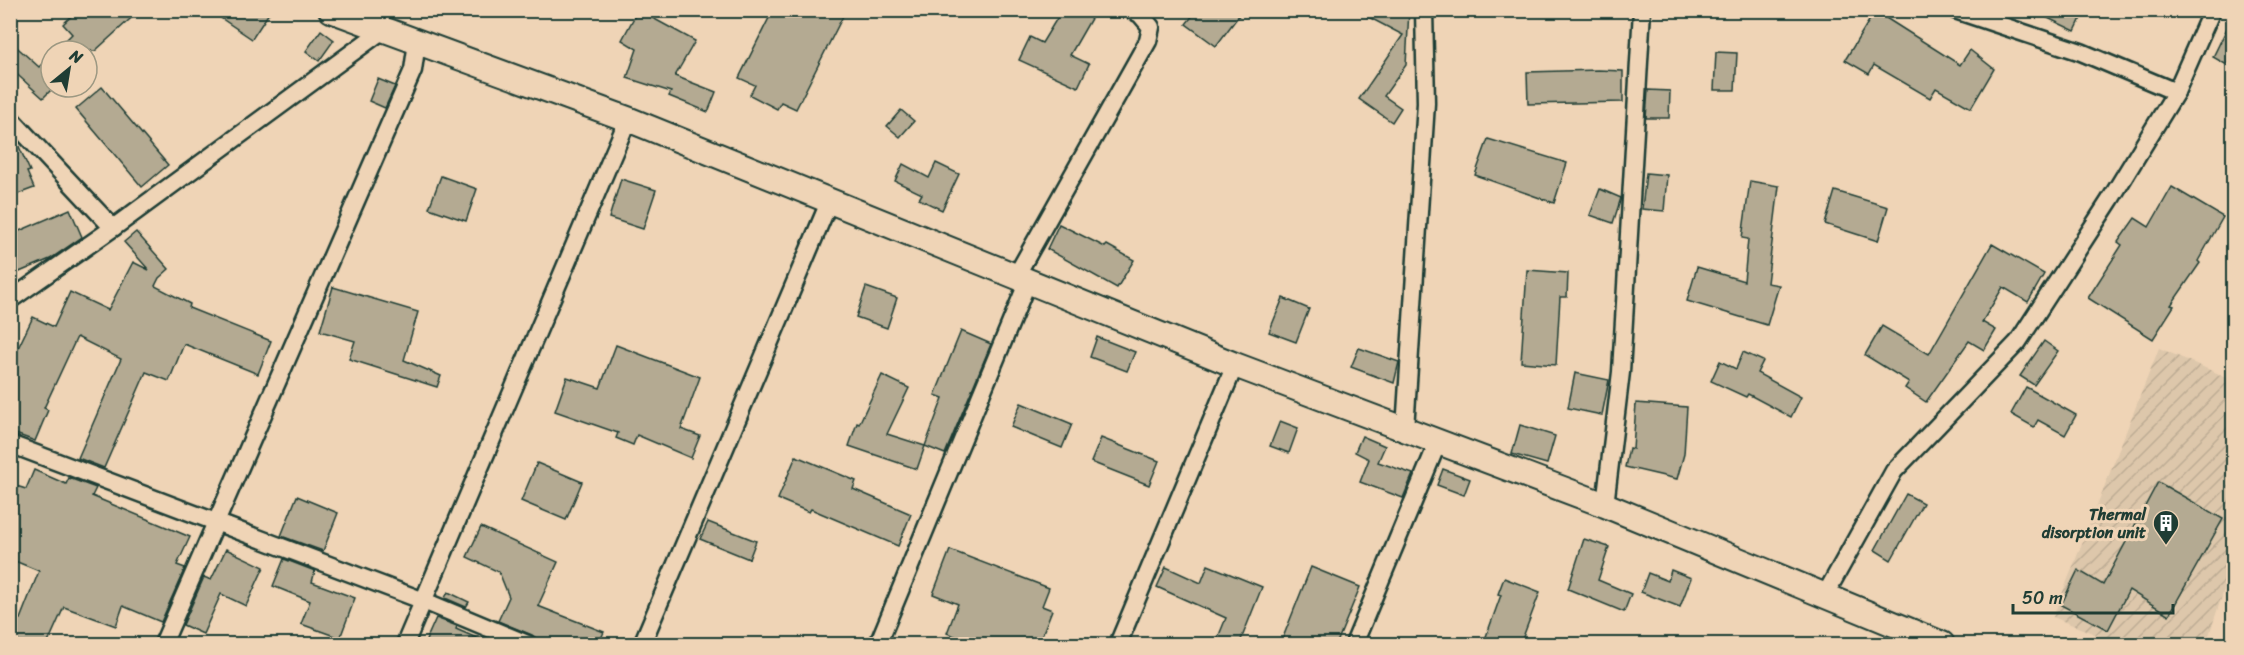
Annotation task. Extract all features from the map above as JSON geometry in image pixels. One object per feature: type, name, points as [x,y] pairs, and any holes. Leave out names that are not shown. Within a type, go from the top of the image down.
[{"type":"street","points":[[331,10],[628,119],[1235,365],[1605,505],[1942,645]]},
{"type":"street","points":[[878,645],[1022,279],[1148,41],[1151,27],[1140,14],[1132,10]]},
{"type":"street","points":[[1405,429],[1426,103],[1424,10]]},
{"type":"street","points":[[1605,505],[1621,372],[1642,10]]},
{"type":"street","points":[[1955,10],[2081,52],[2176,92]]},
{"type":"street","points":[[1825,596],[1894,471],[2018,342],[2110,200],[2176,92],[2212,10]]},
{"type":"street","points":[[10,300],[113,228],[383,30]]},
{"type":"street","points":[[163,645],[413,70],[417,42]]},
{"type":"street","points":[[10,118],[113,228]]},
{"type":"street","points":[[405,645],[628,119]]},
{"type":"street","points":[[642,645],[830,200]]},
{"type":"street","points":[[1118,645],[1235,365]]},
{"type":"street","points":[[1354,645],[1438,442]]},
{"type":"street","points":[[12,448],[215,521],[423,601],[527,645]]},
{"type":"shaded area","points":[[2159,348],[2233,380],[2233,563],[2206,644],[2119,644],[2053,617]]},
{"type":"building","points":[[78,10],[140,10],[99,47],[99,39],[67,39],[72,34],[63,24]]},
{"type":"building","points":[[209,10],[271,10],[252,39]]},
{"type":"building","points":[[638,10],[695,41],[675,76],[716,92],[708,112],[669,96],[671,92],[627,78],[637,49],[622,40]]},
{"type":"building","points":[[773,10],[846,10],[796,109],[781,102],[777,109],[750,95],[755,85],[739,78]]},
{"type":"building","points":[[1062,10],[1096,10],[1070,55],[1089,64],[1078,87],[1019,60],[1030,37],[1042,43]]},
{"type":"building","points":[[1197,10],[1243,10],[1216,46],[1186,24]]},
{"type":"building","points":[[1355,10],[1409,10],[1406,65],[1384,96],[1401,108],[1392,122],[1359,99],[1403,35]]},
{"type":"building","points":[[2031,10],[2085,10],[2075,31]]},
{"type":"building","points":[[1875,11],[1960,65],[1970,50],[1994,69],[1971,108],[1936,88],[1930,98],[1874,65],[1869,74],[1845,60]]},
{"type":"building","points":[[2234,14],[2234,52],[2227,65],[2213,57]]},
{"type":"building","points":[[321,30],[334,40],[319,61],[306,51]]},
{"type":"building","points":[[10,41],[39,67],[39,94],[10,68]]},
{"type":"building","points":[[1716,52],[1737,53],[1735,90],[1714,90]]},
{"type":"building","points":[[1623,71],[1623,102],[1528,104],[1527,72]]},
{"type":"building","points":[[378,79],[395,86],[385,108],[369,101]]},
{"type":"building","points":[[102,87],[168,165],[142,187],[76,109],[88,99],[99,99],[99,90]]},
{"type":"building","points":[[1648,90],[1670,91],[1669,118],[1646,118]]},
{"type":"building","points":[[901,110],[914,121],[900,137],[887,126]]},
{"type":"building","points":[[10,134],[16,140],[30,171],[27,172],[34,188],[10,197]]},
{"type":"building","points":[[1488,139],[1567,163],[1554,203],[1475,175]]},
{"type":"building","points":[[936,163],[959,174],[942,210],[919,199],[922,194],[895,181],[903,164],[929,178]]},
{"type":"building","points":[[1646,173],[1667,175],[1664,211],[1642,209]]},
{"type":"building","points":[[441,176],[477,189],[466,221],[429,208]]},
{"type":"building","points":[[621,179],[656,190],[643,229],[609,218]]},
{"type":"building","points":[[1750,181],[1779,186],[1767,283],[1779,285],[1767,325],[1687,301],[1697,267],[1744,281],[1748,239],[1742,238]]},
{"type":"building","points":[[2172,187],[2223,217],[2198,261],[2200,263],[2171,305],[2174,306],[2153,339],[2088,298],[2122,245],[2118,242],[2135,218],[2149,227]]},
{"type":"building","points":[[1600,189],[1621,198],[1613,223],[1590,215]]},
{"type":"building","points":[[1835,191],[1888,207],[1878,241],[1825,224]]},
{"type":"building","points":[[70,209],[82,237],[50,259],[10,276],[10,235]]},
{"type":"building","points":[[1059,224],[1105,247],[1107,245],[1134,260],[1117,288],[1047,249]]},
{"type":"building","points":[[136,232],[169,269],[159,278],[155,286],[190,304],[189,308],[271,341],[258,374],[184,344],[169,381],[146,372],[104,468],[78,458],[121,359],[77,337],[44,408],[48,410],[35,441],[10,432],[10,345],[18,348],[33,317],[54,327],[70,292],[108,310],[133,262],[149,270],[124,242]]},
{"type":"building","points":[[1992,244],[2044,274],[2028,302],[2003,287],[1982,322],[1996,330],[1984,350],[1969,341],[1926,402],[1905,388],[1909,382],[1865,355],[1882,326],[1929,354]]},
{"type":"building","points":[[1527,270],[1568,273],[1567,297],[1560,297],[1556,365],[1521,362]]},
{"type":"building","points":[[333,287],[418,312],[404,360],[441,376],[437,387],[349,359],[355,341],[320,331]]},
{"type":"building","points":[[866,287],[897,298],[887,328],[856,317]]},
{"type":"building","points":[[1283,298],[1309,309],[1296,342],[1269,332]]},
{"type":"building","points":[[961,331],[991,344],[945,454],[925,446],[943,398],[935,395]]},
{"type":"building","points":[[1097,337],[1135,352],[1127,371],[1090,357]]},
{"type":"building","points":[[2044,341],[2058,351],[2034,385],[2020,376]]},
{"type":"building","points":[[616,345],[700,377],[681,429],[700,436],[691,458],[637,435],[633,445],[616,438],[618,433],[555,411],[567,377],[600,388]]},
{"type":"building","points":[[1359,348],[1399,362],[1394,383],[1351,367]]},
{"type":"building","points":[[1743,352],[1763,361],[1757,373],[1801,397],[1791,417],[1748,394],[1746,397],[1711,381],[1720,361],[1736,369]]},
{"type":"building","points":[[1575,373],[1609,380],[1602,415],[1568,408]]},
{"type":"building","points":[[882,375],[909,388],[887,434],[925,446],[917,469],[849,446],[857,423],[859,424]]},
{"type":"building","points":[[2026,387],[2076,415],[2065,435],[2038,420],[2034,427],[2011,414]]},
{"type":"building","points":[[1021,403],[1072,424],[1062,448],[1011,427]]},
{"type":"building","points":[[1636,403],[1687,407],[1684,454],[1677,479],[1625,467],[1629,448],[1633,449]]},
{"type":"building","points":[[1280,421],[1298,428],[1289,453],[1270,446]]},
{"type":"building","points":[[1520,425],[1555,436],[1547,464],[1512,454]]},
{"type":"building","points":[[1362,436],[1385,446],[1378,462],[1413,474],[1403,498],[1360,482],[1369,459],[1355,452]]},
{"type":"building","points":[[1101,438],[1159,461],[1149,485],[1091,462]]},
{"type":"building","points":[[796,456],[856,481],[853,489],[911,514],[898,546],[811,509],[809,512],[778,499]]},
{"type":"building","points":[[537,463],[582,482],[566,520],[521,501]]},
{"type":"building","points":[[1443,469],[1470,479],[1464,495],[1437,485]]},
{"type":"building","points":[[34,470],[66,484],[69,478],[96,488],[92,496],[190,537],[177,565],[185,568],[161,622],[123,606],[116,626],[64,607],[47,645],[10,645],[10,615],[20,619],[39,571],[10,559],[10,484],[26,489]]},
{"type":"building","name":"Thermal disorption unit","points":[[2158,482],[2223,519],[2169,615],[2129,590],[2108,630],[2061,605],[2078,570],[2103,585]]},
{"type":"building","points":[[1906,494],[1923,503],[1891,560],[1875,550]]},
{"type":"building","points":[[297,496],[338,513],[323,551],[281,536]]},
{"type":"building","points":[[708,522],[756,541],[749,559],[700,539]]},
{"type":"building","points":[[481,527],[558,562],[538,606],[604,632],[598,645],[537,645],[536,638],[532,635],[498,621],[509,597],[499,572],[467,557]]},
{"type":"building","points":[[1584,539],[1609,547],[1598,580],[1631,594],[1624,612],[1568,589]]},
{"type":"building","points":[[226,549],[264,567],[246,606],[221,594],[203,634],[183,625],[204,577],[211,580]]},
{"type":"building","points":[[950,550],[1049,588],[1042,606],[1052,610],[1038,645],[977,645],[947,633],[958,604],[933,594]]},
{"type":"building","points":[[284,559],[315,571],[312,582],[355,598],[340,638],[301,624],[310,601],[273,586]]},
{"type":"building","points":[[1208,565],[1262,587],[1239,645],[1215,645],[1226,618],[1157,587],[1166,567],[1201,583]]},
{"type":"building","points":[[1311,567],[1360,587],[1336,645],[1280,645]]},
{"type":"building","points":[[1671,570],[1691,578],[1680,607],[1641,592],[1648,573],[1668,581]]},
{"type":"building","points":[[1504,578],[1540,592],[1520,645],[1483,645],[1501,595],[1498,594]]},
{"type":"building","points":[[448,592],[469,602],[466,607],[445,598]]},
{"type":"building","points":[[436,618],[457,626],[456,629],[488,643],[489,640],[501,645],[424,645]]},
{"type":"place","name":"Thermal disorption unit","points":[[2166,546]]}]
